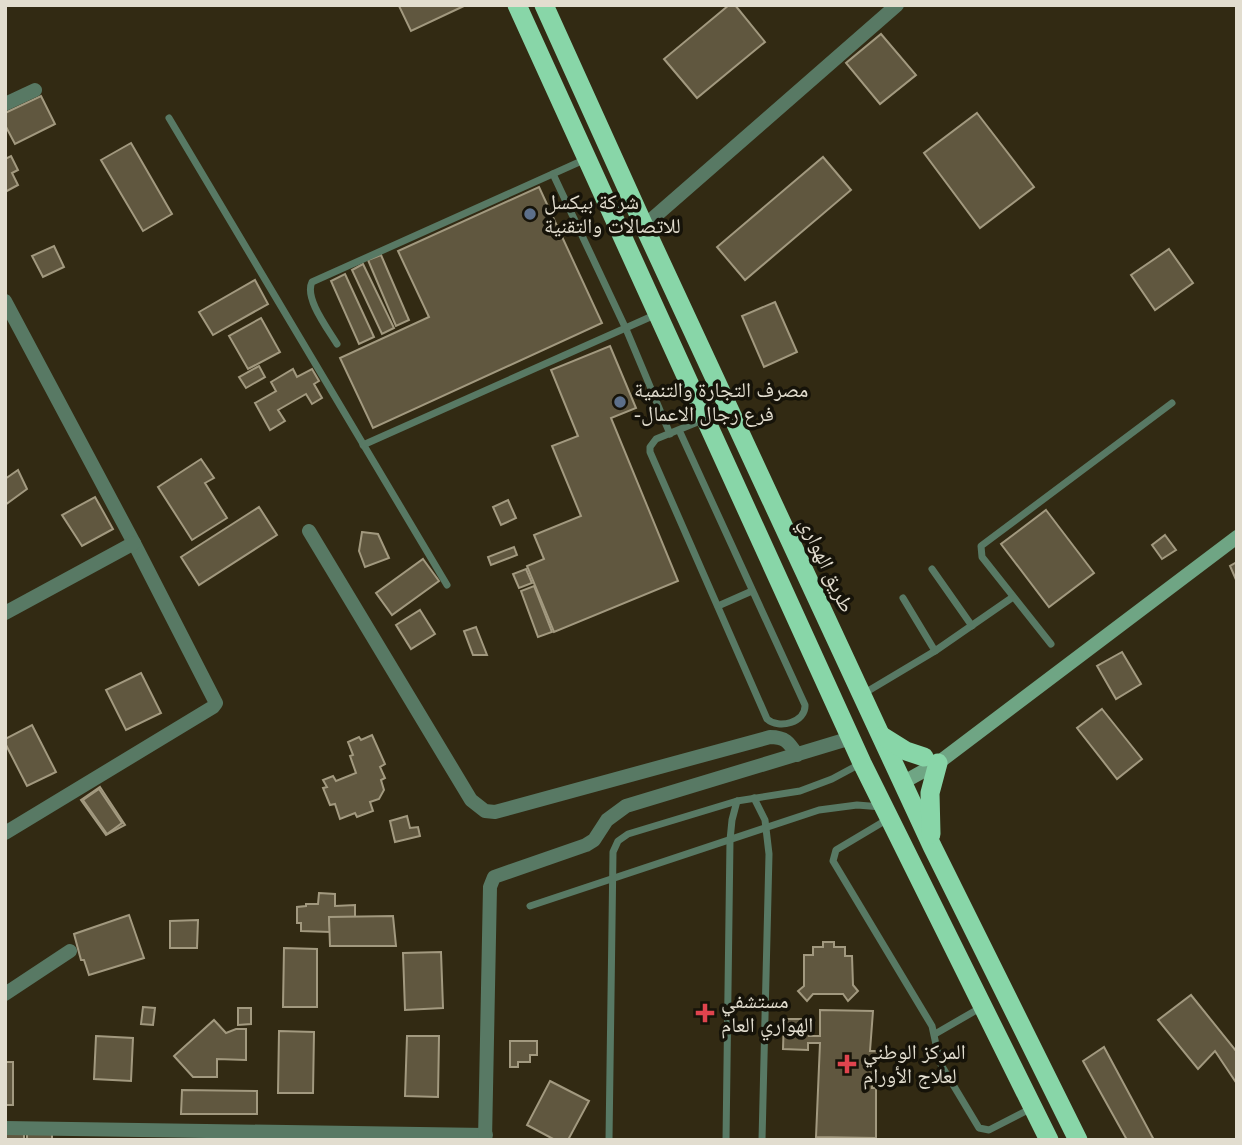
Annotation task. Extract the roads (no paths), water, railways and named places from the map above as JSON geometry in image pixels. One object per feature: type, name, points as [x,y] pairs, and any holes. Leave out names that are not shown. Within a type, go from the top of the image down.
[{"type":"highway","points":[[517,5],[862,763],[1049,1140]]},
{"type":"highway","name":"طريق الهواري","points":[[544,5],[932,846],[1078,1140]]},
{"type":"highway","points":[[675,351],[698,342]]},
{"type":"highway","points":[[881,736],[900,748],[937,758],[930,793],[932,846]]},
{"type":"main road","points":[[899,775],[937,758],[1237,537]]},
{"type":"street","points":[[644,226],[897,5]]},
{"type":"street","points":[[5,104],[34,90]]},
{"type":"street","points":[[5,301],[216,703],[214,707],[5,833]]},
{"type":"street","points":[[309,531],[471,800],[485,811],[495,812],[770,737],[782,737],[789,742],[797,755]]},
{"type":"street","points":[[5,613],[134,543]]},
{"type":"street","points":[[5,1128],[486,1138],[490,887],[494,877],[586,845],[614,814],[626,806],[851,738]]},
{"type":"street","points":[[5,994],[70,951]]},
{"type":"lane","points":[[169,118],[447,585]]},
{"type":"lane","points":[[337,344],[310,298],[309,288],[312,282],[587,159]]},
{"type":"lane","points":[[553,174],[626,329],[670,434]]},
{"type":"lane","points":[[362,445],[657,314]]},
{"type":"lane","points":[[1051,644],[982,557],[980,550],[984,542],[1172,403]]},
{"type":"lane","points":[[679,430],[805,705],[806,711],[802,716],[782,725],[773,724],[767,719],[650,452],[653,443],[670,434],[679,430],[706,418]]},
{"type":"lane","points":[[932,569],[972,626]]},
{"type":"lane","points":[[718,607],[752,591]]},
{"type":"lane","points":[[862,694],[935,651],[1013,597]]},
{"type":"lane","points":[[903,598],[935,651]]},
{"type":"lane","points":[[609,1140],[613,852],[622,837],[737,801],[800,791],[832,779],[862,763]]},
{"type":"lane","points":[[754,798],[766,828],[769,854],[762,1140]]},
{"type":"lane","points":[[726,1140],[730,840],[737,801]]},
{"type":"lane","points":[[530,906],[831,807],[857,805],[886,813]]},
{"type":"lane","points":[[886,813],[836,850],[834,861],[935,1034],[940,1063],[979,1128],[989,1130],[1033,1108]]},
{"type":"lane","points":[[935,1034],[982,1007]]},
{"type":"place","name":"شركة بيكسل للاتصالات والتقنية","points":[[530,214]]},
{"type":"place","name":"مصرف التجارة والتنمية -فرع رجال الاعمال","points":[[620,402]]},
{"type":"place","name":"مستشفي الهواري العام","points":[[705,1013]]},
{"type":"place","name":"المركز الوطني لعلاج الأورام","points":[[847,1064]]}]
